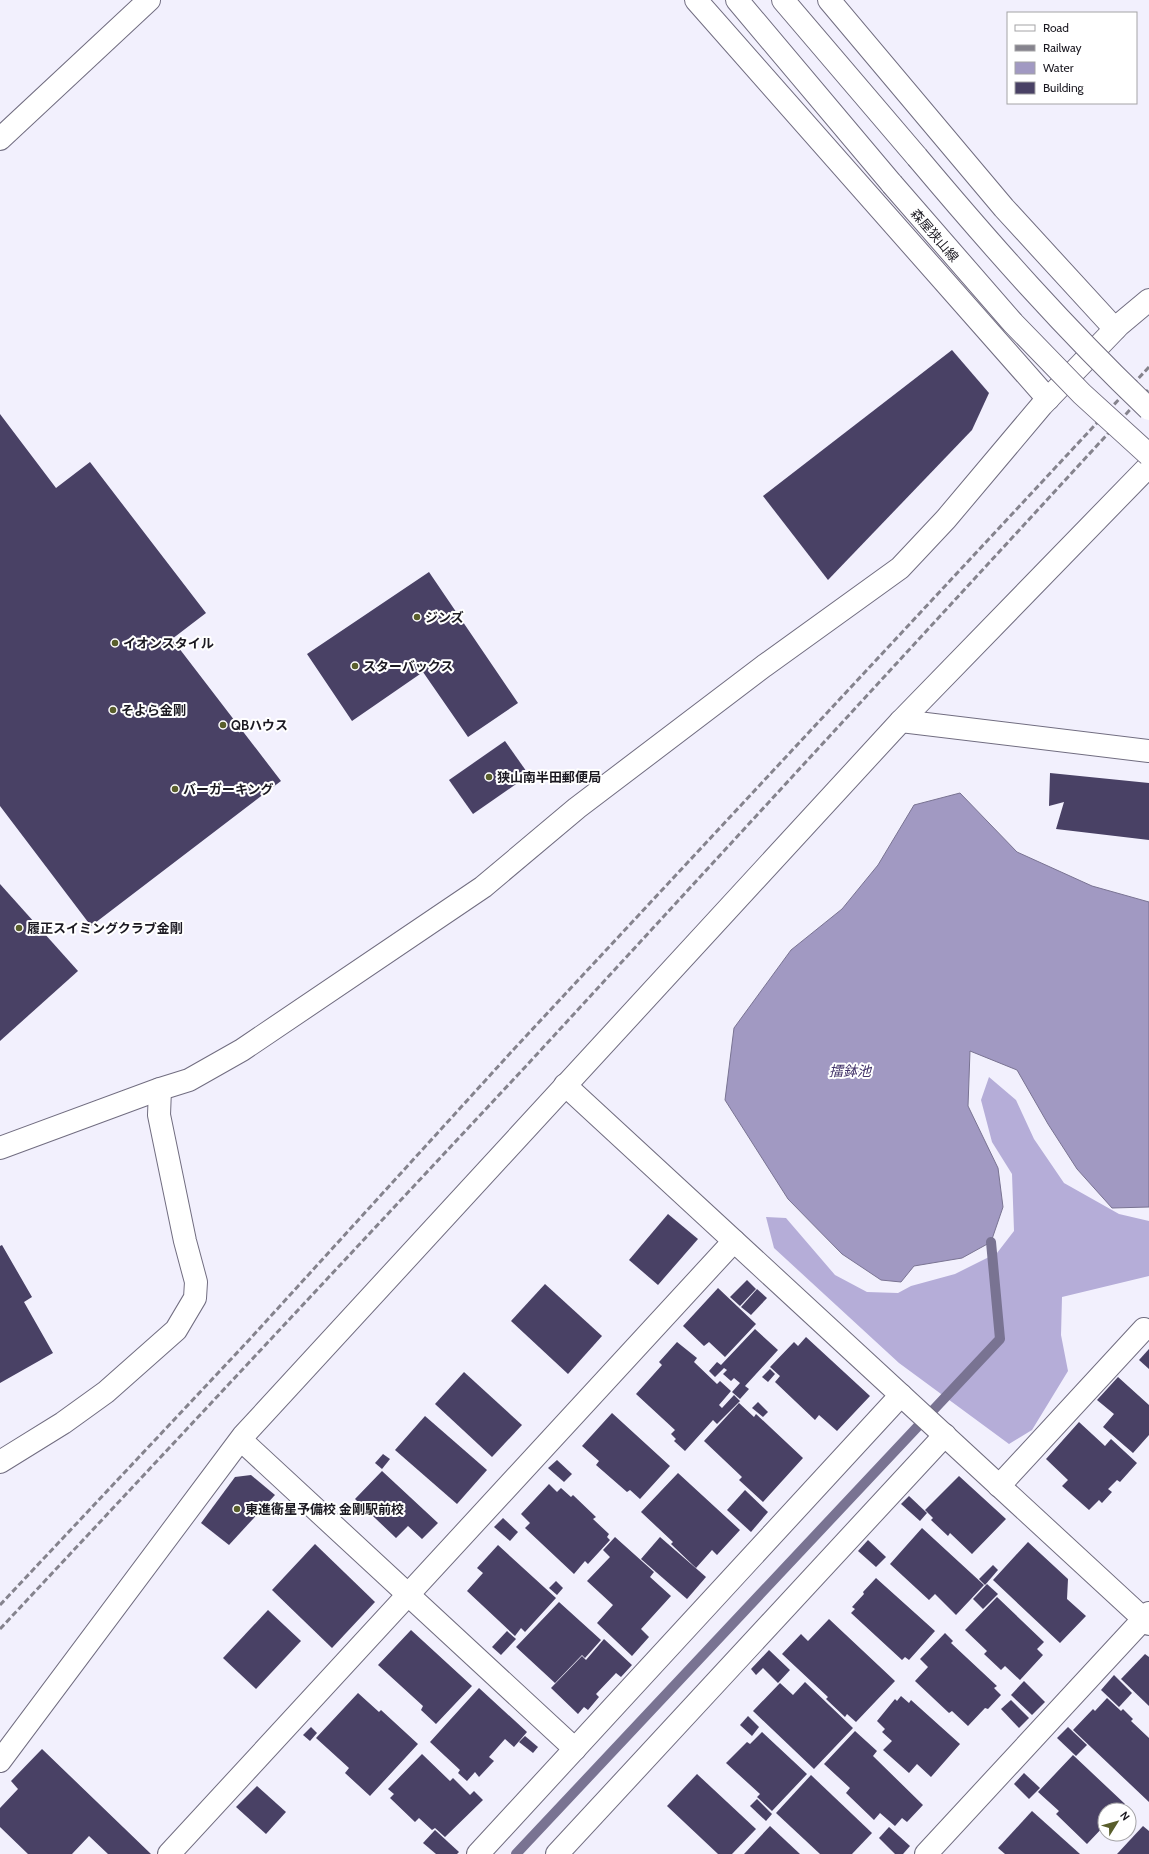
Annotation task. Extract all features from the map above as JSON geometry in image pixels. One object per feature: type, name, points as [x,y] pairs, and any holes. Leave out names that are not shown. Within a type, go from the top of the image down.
[{"type":"street","points":[[0,139],[149,0]]},
{"type":"street","points":[[696,0],[1048,399]]},
{"type":"street","name":"森屋狭山線","points":[[737,0],[892,184],[1013,323],[1082,394],[1149,456]]},
{"type":"street","points":[[784,0],[976,227],[1038,297],[1104,366],[1149,409]]},
{"type":"street","points":[[829,0],[1004,208],[1115,329]]},
{"type":"street","points":[[0,1148],[160,1089],[189,1080],[242,1050],[484,887],[577,808],[764,666],[900,568],[946,519],[1048,399],[1115,329],[1149,300]]},
{"type":"street","points":[[0,1760],[241,1440],[565,1085],[901,721],[1149,466]]},
{"type":"street","points":[[901,721],[1149,750]]},
{"type":"street","points":[[565,1085],[999,1486],[1147,1618],[926,1854]]},
{"type":"street","points":[[0,1462],[63,1423],[106,1392],[176,1330],[195,1298],[196,1282],[185,1241],[159,1115],[160,1089]]},
{"type":"street","points":[[169,1854],[734,1241]]},
{"type":"street","points":[[999,1486],[1144,1329]]},
{"type":"street","points":[[478,1854],[575,1749],[908,1401]]},
{"type":"street","points":[[557,1854],[939,1429]]},
{"type":"street","points":[[241,1440],[575,1749]]},
{"type":"shaded area","points":[[989,1077],[1016,1100],[1034,1139],[1064,1183],[1119,1214],[1149,1221],[1149,1276],[1062,1297],[1061,1335],[1068,1371],[1032,1430],[1009,1444],[899,1363],[774,1248],[766,1217],[786,1218],[835,1275],[867,1292],[898,1293],[911,1286],[955,1274],[997,1253],[1014,1231],[1012,1174],[992,1142],[981,1100]]},
{"type":"water","name":"擂鉢池","points":[[960,793],[1017,852],[1092,886],[1149,902],[1149,1207],[1112,1208],[1077,1169],[1048,1124],[1017,1070],[970,1051],[968,1106],[998,1168],[1003,1207],[991,1242],[962,1258],[914,1266],[901,1282],[881,1280],[842,1254],[788,1199],[725,1100],[734,1028],[791,950],[842,909],[878,865],[914,805]]},
{"type":"building","points":[[952,350],[989,393],[972,430],[828,580],[763,496]]},
{"type":"building","name":"そよら金剛","points":[[0,414],[56,488],[90,462],[206,613],[172,639],[281,781],[91,926],[0,806]]},
{"type":"building","points":[[429,572],[518,703],[468,737],[423,672],[352,721],[307,654]]},
{"type":"building","points":[[505,741],[529,775],[473,814],[449,780]]},
{"type":"building","points":[[1050,773],[1149,783],[1149,840],[1056,829],[1064,802],[1049,806]]},
{"type":"building","name":"履正スイミングクラブ金剛","points":[[0,884],[78,971],[0,1041]]},
{"type":"building","points":[[668,1214],[698,1239],[658,1285],[629,1260]]},
{"type":"building","points":[[2,1245],[32,1297],[24,1302],[53,1353],[0,1383],[0,1246]]},
{"type":"building","points":[[747,1280],[756,1289],[740,1306],[730,1297]]},
{"type":"building","points":[[545,1284],[602,1336],[568,1374],[511,1321]]},
{"type":"building","points":[[718,1288],[756,1324],[725,1357],[709,1342],[704,1346],[683,1326]]},
{"type":"building","points":[[757,1289],[767,1298],[751,1315],[741,1307]]},
{"type":"building","points":[[755,1329],[778,1350],[745,1386],[749,1389],[740,1399],[732,1392],[740,1383],[734,1378],[731,1381],[723,1374],[727,1370],[724,1368],[715,1377],[709,1371],[717,1362],[721,1365]]},
{"type":"building","points":[[806,1337],[870,1396],[837,1431],[819,1415],[815,1420],[775,1382],[780,1376],[770,1367],[794,1342],[798,1346]]},
{"type":"building","points":[[677,1342],[697,1358],[694,1362],[717,1384],[720,1381],[731,1391],[719,1405],[722,1408],[734,1395],[740,1401],[717,1424],[713,1420],[685,1451],[674,1441],[676,1439],[671,1434],[675,1430],[636,1394],[662,1365],[659,1362]]},
{"type":"building","points":[[1149,1349],[1149,1369],[1139,1360]]},
{"type":"building","points":[[770,1369],[775,1374],[768,1382],[762,1377]]},
{"type":"building","points":[[464,1372],[522,1425],[492,1457],[435,1404]]},
{"type":"building","points":[[1118,1377],[1149,1405],[1149,1435],[1133,1453],[1103,1427],[1114,1414],[1097,1400]]},
{"type":"building","points":[[758,1402],[768,1412],[763,1417],[752,1408]]},
{"type":"building","points":[[739,1403],[754,1417],[756,1414],[803,1458],[763,1502],[739,1480],[742,1477],[704,1441]]},
{"type":"building","points":[[612,1413],[670,1466],[640,1499],[630,1490],[627,1492],[596,1465],[599,1461],[582,1446]]},
{"type":"building","points":[[425,1416],[487,1470],[457,1504],[395,1450]]},
{"type":"building","points":[[1079,1422],[1105,1446],[1111,1439],[1137,1463],[1120,1482],[1117,1480],[1108,1489],[1112,1492],[1102,1503],[1099,1500],[1089,1510],[1062,1486],[1068,1480],[1046,1459]]},
{"type":"building","points":[[383,1454],[390,1459],[382,1469],[375,1463]]},
{"type":"building","points":[[557,1460],[572,1474],[564,1482],[548,1468]]},
{"type":"building","points":[[382,1471],[438,1523],[422,1539],[408,1526],[396,1538],[355,1499]]},
{"type":"building","points":[[678,1473],[740,1530],[717,1555],[712,1550],[696,1568],[671,1544],[673,1542],[641,1512]]},
{"type":"building","name":"東進衛星予備校 金剛駅前校","points":[[251,1475],[275,1495],[229,1545],[201,1523],[235,1477]]},
{"type":"building","points":[[959,1476],[1006,1519],[972,1554],[950,1533],[948,1536],[931,1520],[933,1518],[925,1510]]},
{"type":"building","points":[[549,1484],[557,1492],[561,1488],[571,1497],[573,1495],[596,1517],[593,1519],[609,1534],[607,1537],[610,1540],[588,1564],[585,1561],[574,1574],[525,1528],[530,1523],[521,1514]]},
{"type":"building","points":[[745,1490],[768,1512],[751,1532],[727,1510]]},
{"type":"building","points":[[909,1496],[927,1513],[920,1521],[901,1504]]},
{"type":"building","points":[[503,1518],[518,1532],[510,1541],[494,1527]]},
{"type":"building","points":[[922,1528],[984,1585],[956,1615],[935,1594],[929,1600],[890,1564]]},
{"type":"building","points":[[615,1537],[654,1572],[650,1577],[671,1596],[641,1629],[649,1637],[632,1656],[597,1623],[613,1605],[587,1581],[610,1557],[603,1550]]},
{"type":"building","points":[[660,1537],[706,1577],[687,1599],[641,1559]]},
{"type":"building","points":[[868,1540],[886,1557],[876,1567],[858,1551]]},
{"type":"building","points":[[1028,1542],[1068,1579],[1067,1599],[1086,1616],[1060,1643],[993,1580]]},
{"type":"building","points":[[315,1544],[375,1602],[332,1648],[272,1590]]},
{"type":"building","points":[[498,1545],[556,1598],[525,1632],[521,1628],[515,1636],[467,1591],[483,1573],[477,1568]]},
{"type":"building","points":[[993,1565],[998,1570],[985,1585],[979,1579]]},
{"type":"building","points":[[876,1578],[935,1631],[909,1660],[905,1657],[902,1660],[851,1613],[855,1609],[852,1607]]},
{"type":"building","points":[[556,1581],[563,1588],[557,1595],[549,1588]]},
{"type":"building","points":[[987,1584],[998,1594],[983,1609],[973,1599]]},
{"type":"building","points":[[997,1597],[1044,1642],[1037,1649],[1043,1655],[1020,1680],[1005,1666],[1001,1670],[984,1654],[987,1651],[965,1630]]},
{"type":"building","points":[[559,1602],[601,1640],[585,1658],[582,1655],[555,1683],[516,1647]]},
{"type":"building","points":[[268,1610],[301,1641],[256,1689],[223,1658]]},
{"type":"building","points":[[829,1619],[895,1681],[856,1722],[847,1714],[845,1717],[826,1699],[828,1697],[782,1654],[801,1634],[808,1641]]},
{"type":"building","points":[[411,1630],[472,1686],[436,1724],[421,1710],[423,1706],[378,1665]]},
{"type":"building","points":[[507,1631],[516,1639],[501,1655],[492,1647]]},
{"type":"building","points":[[945,1633],[953,1641],[951,1643],[997,1686],[994,1688],[1001,1695],[988,1709],[985,1708],[968,1726],[952,1711],[949,1713],[915,1681],[928,1667],[920,1659]]},
{"type":"building","points":[[604,1639],[632,1665],[621,1677],[616,1673],[596,1694],[599,1697],[588,1710],[584,1707],[578,1714],[551,1688],[582,1656],[586,1660]]},
{"type":"building","points":[[769,1650],[790,1670],[778,1683],[763,1668],[756,1675],[751,1669]]},
{"type":"building","points":[[1145,1654],[1149,1657],[1149,1706],[1121,1679]]},
{"type":"building","points":[[1114,1675],[1132,1693],[1119,1707],[1101,1690]]},
{"type":"building","points":[[1024,1681],[1045,1702],[1032,1715],[1011,1695]]},
{"type":"building","points":[[805,1682],[853,1728],[814,1769],[753,1711],[780,1683],[793,1695]]},
{"type":"building","points":[[479,1688],[527,1732],[514,1747],[505,1739],[489,1757],[494,1761],[479,1777],[475,1772],[467,1781],[458,1773],[460,1770],[430,1742]]},
{"type":"building","points":[[358,1693],[379,1712],[381,1710],[418,1744],[370,1796],[345,1773],[349,1768],[316,1738]]},
{"type":"building","points":[[901,1696],[909,1703],[911,1700],[960,1744],[931,1777],[917,1764],[909,1773],[883,1750],[892,1741],[882,1732],[885,1729],[877,1721],[895,1699],[897,1701]]},
{"type":"building","points":[[1107,1698],[1121,1711],[1123,1709],[1133,1719],[1131,1721],[1149,1738],[1149,1802],[1073,1730],[1093,1709],[1095,1711]]},
{"type":"building","points":[[1011,1700],[1029,1718],[1019,1728],[1001,1709]]},
{"type":"building","points":[[748,1716],[759,1727],[752,1736],[740,1725]]},
{"type":"building","points":[[311,1727],[317,1733],[310,1741],[303,1735]]},
{"type":"building","points":[[1068,1727],[1087,1745],[1076,1756],[1057,1738]]},
{"type":"building","points":[[855,1731],[877,1751],[873,1756],[923,1805],[907,1822],[902,1818],[895,1826],[880,1813],[874,1820],[846,1793],[850,1788],[824,1764]]},
{"type":"building","points":[[762,1732],[807,1774],[772,1811],[757,1797],[760,1794],[726,1763],[747,1742],[750,1744]]},
{"type":"building","points":[[525,1736],[538,1747],[533,1753],[519,1742]]},
{"type":"building","points":[[42,1749],[151,1854],[108,1854],[89,1836],[72,1854],[28,1854],[0,1827],[0,1808],[18,1789],[11,1781]]},
{"type":"building","points":[[422,1754],[450,1781],[453,1778],[470,1795],[474,1791],[483,1800],[445,1837],[435,1828],[432,1830],[419,1818],[415,1822],[390,1798],[394,1794],[388,1789]]},
{"type":"building","points":[[1073,1755],[1123,1802],[1097,1802],[1097,1833],[1087,1844],[1056,1814],[1059,1811],[1038,1792]]},
{"type":"building","points":[[1024,1773],[1040,1788],[1029,1799],[1014,1784]]},
{"type":"building","points":[[697,1774],[756,1829],[732,1854],[718,1854],[667,1806]]},
{"type":"building","points":[[811,1775],[872,1833],[852,1854],[820,1854],[776,1813]]},
{"type":"building","points":[[257,1786],[286,1812],[266,1834],[236,1807]]},
{"type":"building","points":[[757,1799],[772,1814],[766,1821],[750,1806]]},
{"type":"building","points":[[1032,1811],[1080,1854],[1005,1854],[998,1848]]},
{"type":"building","points":[[770,1826],[800,1854],[744,1854]]},
{"type":"building","points":[[1143,1826],[1149,1831],[1149,1854],[1117,1854],[1128,1842],[1137,1842],[1137,1832]]},
{"type":"building","points":[[889,1827],[910,1846],[903,1854],[895,1854],[879,1838]]},
{"type":"building","points":[[435,1830],[459,1852],[457,1854],[436,1854],[423,1843]]},
{"type":"waterway","points":[[516,1854],[1000,1339],[991,1242]]},
{"type":"railway","points":[[0,1605],[249,1340],[514,1049],[1149,367]]},
{"type":"railway","points":[[0,1629],[527,1065],[1149,389]]},
{"type":"place","name":"ジンズ","points":[[417,617]]},
{"type":"place","name":"イオンスタイル","points":[[115,643]]},
{"type":"place","name":"スターバックス","points":[[355,666]]},
{"type":"place","name":"そよら金剛","points":[[113,710]]},
{"type":"place","name":"QBハウス","points":[[223,725]]},
{"type":"place","name":"狭山南半田郵便局","points":[[489,777]]},
{"type":"place","name":"バーガーキング","points":[[175,789]]},
{"type":"place","name":"履正スイミングクラブ金剛","points":[[19,928]]},
{"type":"place","name":"東進衛星予備校 金剛駅前校","points":[[237,1509]]}]
